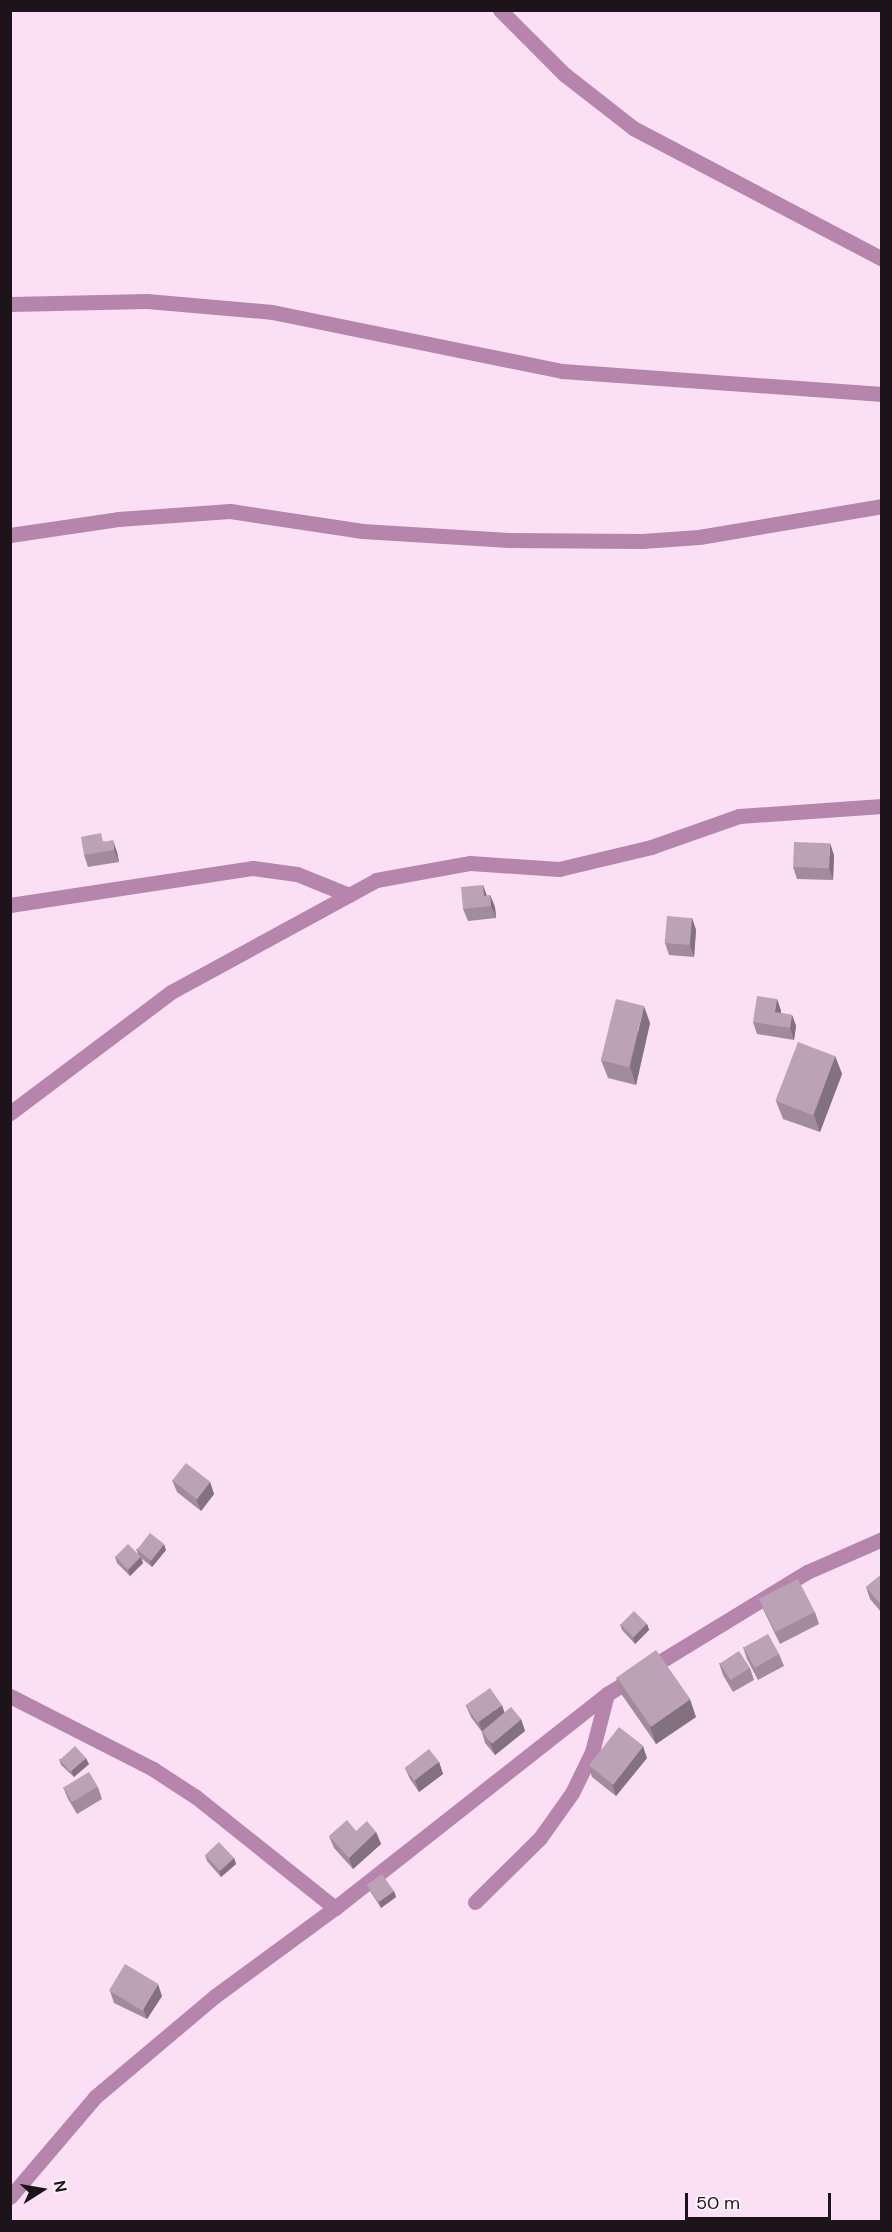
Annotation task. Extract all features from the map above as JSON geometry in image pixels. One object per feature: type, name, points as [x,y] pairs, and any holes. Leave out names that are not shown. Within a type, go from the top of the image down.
[{"type":"street","points":[[500,10],[564,74],[633,128],[882,258]]},
{"type":"street","points":[[10,304],[147,301],[272,312],[562,371],[882,394]]},
{"type":"street","points":[[10,535],[118,519],[230,511],[362,531],[509,540],[642,541],[699,537],[882,506]]},
{"type":"street","points":[[10,1113],[171,992],[376,879],[470,863],[559,869],[651,847],[739,816],[882,806]]},
{"type":"street","points":[[10,905],[253,868],[297,874],[349,895]]},
{"type":"street","points":[[10,2197],[95,2097],[214,1996],[335,1908],[607,1694],[807,1572],[882,1539]]},
{"type":"street","points":[[475,1902],[540,1838],[572,1793],[592,1752],[607,1694]]},
{"type":"street","points":[[10,1696],[162,1774],[335,1908]]},
{"type":"building","points":[[101,833],[103,842],[113,840],[114,850],[84,855],[81,837]]},
{"type":"building","points":[[794,842],[830,843],[829,868],[793,867]]},
{"type":"building","points":[[483,885],[484,896],[490,895],[491,906],[463,909],[461,887]]},
{"type":"building","points":[[667,916],[692,918],[690,945],[665,943]]},
{"type":"building","points":[[757,996],[777,999],[775,1012],[792,1015],[790,1028],[753,1022]]},
{"type":"building","points":[[616,999],[644,1006],[629,1067],[601,1060]]},
{"type":"building","points":[[798,1042],[835,1056],[813,1115],[775,1101]]},
{"type":"building","points":[[186,1463],[210,1482],[197,1499],[172,1480]]},
{"type":"building","points":[[150,1533],[164,1544],[151,1561],[137,1550]]},
{"type":"building","points":[[128,1544],[141,1557],[128,1569],[115,1557]]},
{"type":"building","points":[[882,1574],[882,1606],[866,1587]]},
{"type":"building","points":[[798,1579],[815,1612],[776,1632],[759,1599]]},
{"type":"building","points":[[634,1611],[647,1624],[633,1637],[621,1624]]},
{"type":"building","points":[[768,1634],[779,1654],[755,1668],[744,1648]]},
{"type":"building","points":[[656,1650],[690,1699],[651,1727],[617,1678]]},
{"type":"building","points":[[739,1651],[750,1668],[731,1680],[720,1664]]},
{"type":"building","points":[[490,1688],[502,1705],[477,1722],[465,1705]]},
{"type":"building","points":[[511,1707],[521,1719],[492,1744],[482,1731]]},
{"type":"building","points":[[619,1727],[643,1746],[613,1785],[589,1766]]},
{"type":"building","points":[[75,1746],[86,1758],[71,1772],[60,1760]]},
{"type":"building","points":[[429,1749],[439,1762],[414,1781],[405,1768]]},
{"type":"building","points":[[89,1772],[98,1787],[72,1802],[63,1787]]},
{"type":"building","points":[[347,1820],[356,1831],[367,1821],[376,1832],[349,1858],[329,1836]]},
{"type":"building","points":[[219,1842],[234,1858],[220,1871],[205,1855]]},
{"type":"building","points":[[382,1874],[394,1891],[378,1902],[366,1885]]},
{"type":"building","points":[[125,1964],[158,1984],[142,2011],[109,1991]]}]
